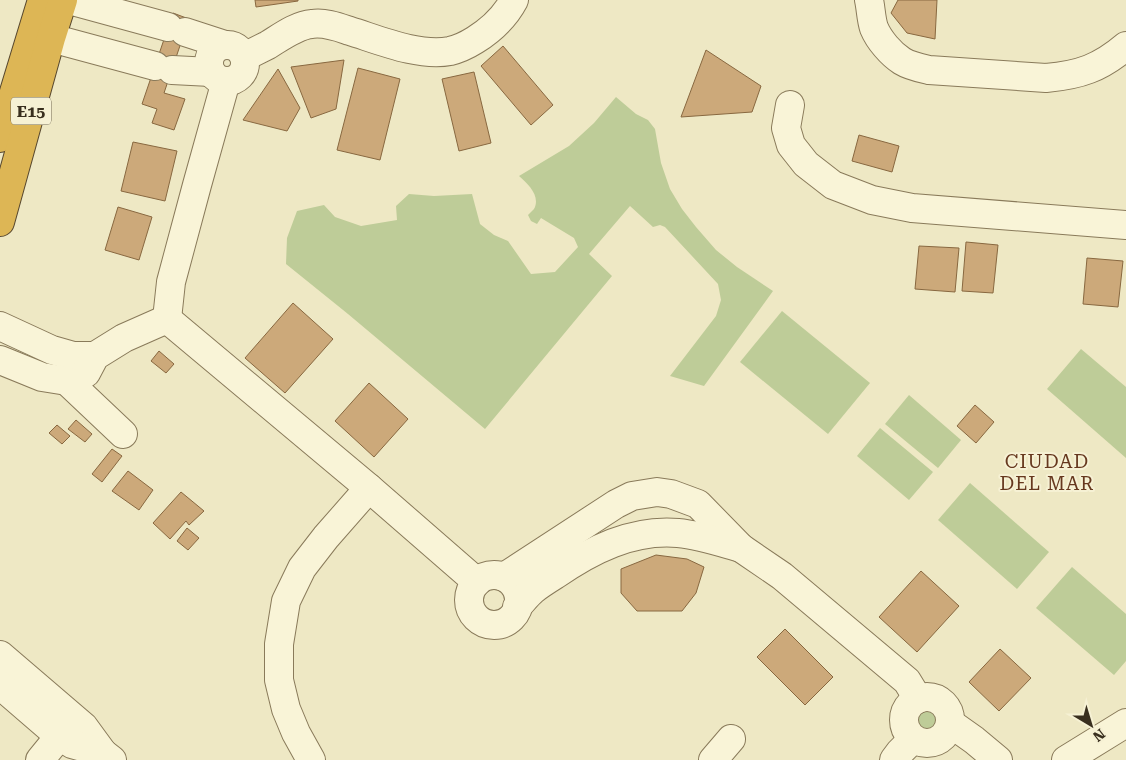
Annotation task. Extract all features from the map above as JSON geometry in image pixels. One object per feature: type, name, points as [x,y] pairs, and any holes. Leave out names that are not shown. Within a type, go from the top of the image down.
[{"type":"highway","name":"E15","points":[[0,138],[42,0]]},
{"type":"highway","name":"E15","points":[[0,222],[63,0]]},
{"type":"street","points":[[69,0],[176,30],[234,51],[269,44],[291,31],[311,24],[327,24],[402,47],[429,51],[450,51],[467,45],[484,35],[498,23],[514,0]]},
{"type":"street","points":[[869,0],[874,28],[882,41],[902,61],[929,70],[1046,78],[1065,76],[1082,73],[1099,65],[1126,46]]},
{"type":"street","points":[[51,38],[163,68],[218,76],[232,80],[241,74],[244,68],[234,51]]},
{"type":"street","points":[[167,319],[171,282],[197,185],[218,76]]},
{"type":"street","points":[[790,105],[786,128],[790,145],[806,164],[833,185],[872,200],[912,208],[1126,225]]},
{"type":"street","points":[[0,360],[42,377],[67,381],[76,379],[86,373],[95,356],[124,338],[167,319]]},
{"type":"street","points":[[167,319],[369,488],[477,582]]},
{"type":"street","points":[[0,326],[52,350],[73,356],[95,356]]},
{"type":"street","points":[[67,381],[123,434]]},
{"type":"street","points":[[311,760],[296,733],[286,709],[279,680],[278,644],[286,602],[302,568],[326,537],[369,488]]},
{"type":"street","points":[[504,578],[616,504],[632,496],[644,493],[671,494],[698,504],[741,548],[782,576],[906,681],[918,699]]},
{"type":"street","points":[[517,607],[518,593],[510,581],[497,575],[490,575],[477,582],[469,596],[469,604],[476,618],[483,622],[499,624],[505,622],[532,591],[571,564],[615,542],[650,533],[677,533],[692,534],[741,548]]},
{"type":"street","points":[[0,656],[70,737]]},
{"type":"street","points":[[0,686],[70,737],[107,757]]},
{"type":"street","points":[[934,698],[946,708],[950,723],[944,735],[933,743],[919,742],[913,739],[905,728],[904,721],[908,708],[912,703],[918,699],[934,698]]},
{"type":"street","points":[[950,723],[998,760]]},
{"type":"street","points":[[1066,760],[1126,724]]},
{"type":"street","points":[[40,760],[70,737]]},
{"type":"street","points":[[713,760],[731,739]]},
{"type":"street","points":[[894,760],[913,739]]},
{"type":"green space","points":[[616,97],[636,114],[648,120],[655,129],[661,163],[670,189],[696,227],[716,250],[737,267],[773,291],[704,386],[670,376],[716,316],[721,300],[718,284],[665,227],[660,225],[653,227],[630,206],[589,254],[612,276],[485,429],[286,264],[287,238],[297,211],[324,205],[335,217],[361,226],[397,220],[396,206],[409,194],[434,196],[472,194],[480,224],[494,235],[508,241],[531,274],[555,272],[578,247],[574,238],[541,218],[537,224],[531,221],[528,215],[536,204],[535,195],[519,176],[569,146],[594,123]]},
{"type":"green space","points":[[782,311],[870,383],[828,434],[740,362]]},
{"type":"green space","points":[[1081,349],[1126,387],[1126,458],[1047,389]]},
{"type":"green space","points":[[909,395],[961,440],[938,468],[885,424]]},
{"type":"green space","points":[[880,428],[933,472],[909,500],[857,456]]},
{"type":"green space","points":[[970,483],[1049,552],[1017,589],[938,520]]},
{"type":"green space","points":[[1072,567],[1126,614],[1126,661],[1114,675],[1036,608]]},
{"type":"green space","points":[[927,706],[937,710],[941,720],[937,730],[927,734],[917,730],[913,720],[917,710]]},
{"type":"building","points":[[255,0],[298,0],[298,1],[256,7]]},
{"type":"building","points":[[898,0],[937,0],[935,39],[907,33],[891,13]]},
{"type":"building","points":[[173,13],[189,19],[164,93],[185,99],[174,130],[152,123],[157,109],[142,104]]},
{"type":"building","points":[[503,46],[553,105],[531,125],[481,66]]},
{"type":"building","points":[[706,50],[761,86],[752,112],[681,117]]},
{"type":"building","points":[[344,60],[336,109],[311,118],[291,67]]},
{"type":"building","points":[[358,68],[400,79],[380,160],[337,150]]},
{"type":"building","points":[[278,69],[300,108],[287,131],[243,120]]},
{"type":"building","points":[[474,72],[491,143],[459,151],[442,79]]},
{"type":"building","points":[[859,135],[899,146],[892,172],[852,161]]},
{"type":"building","points":[[133,142],[177,151],[165,201],[121,191]]},
{"type":"building","points":[[118,207],[152,217],[139,260],[105,250]]},
{"type":"building","points":[[966,242],[998,245],[993,293],[962,291]]},
{"type":"building","points":[[919,246],[959,248],[955,292],[915,289]]},
{"type":"building","points":[[1087,258],[1123,261],[1118,307],[1083,304]]},
{"type":"building","points":[[293,303],[333,339],[285,393],[245,358]]},
{"type":"building","points":[[159,351],[174,364],[166,373],[151,361]]},
{"type":"building","points":[[369,383],[408,419],[374,457],[335,421]]},
{"type":"building","points":[[975,405],[994,422],[976,443],[957,426]]},
{"type":"building","points":[[76,420],[92,434],[85,442],[68,429]]},
{"type":"building","points":[[57,425],[70,436],[62,444],[49,433]]},
{"type":"building","points":[[112,449],[122,456],[102,482],[92,474]]},
{"type":"building","points":[[128,471],[153,490],[139,510],[112,491]]},
{"type":"building","points":[[181,492],[204,511],[189,525],[186,521],[170,539],[153,523]]},
{"type":"building","points":[[187,528],[199,538],[188,550],[177,541]]},
{"type":"building","points":[[656,555],[687,559],[704,567],[696,593],[682,611],[637,611],[621,593],[621,569]]},
{"type":"building","points":[[921,571],[959,606],[917,652],[879,617]]},
{"type":"building","points":[[785,629],[833,677],[805,705],[757,657]]},
{"type":"building","points":[[1000,649],[1031,678],[999,711],[969,682]]},
{"type":"district","name":"CIUDAD DEL MAR","points":[[1047,472]]}]
